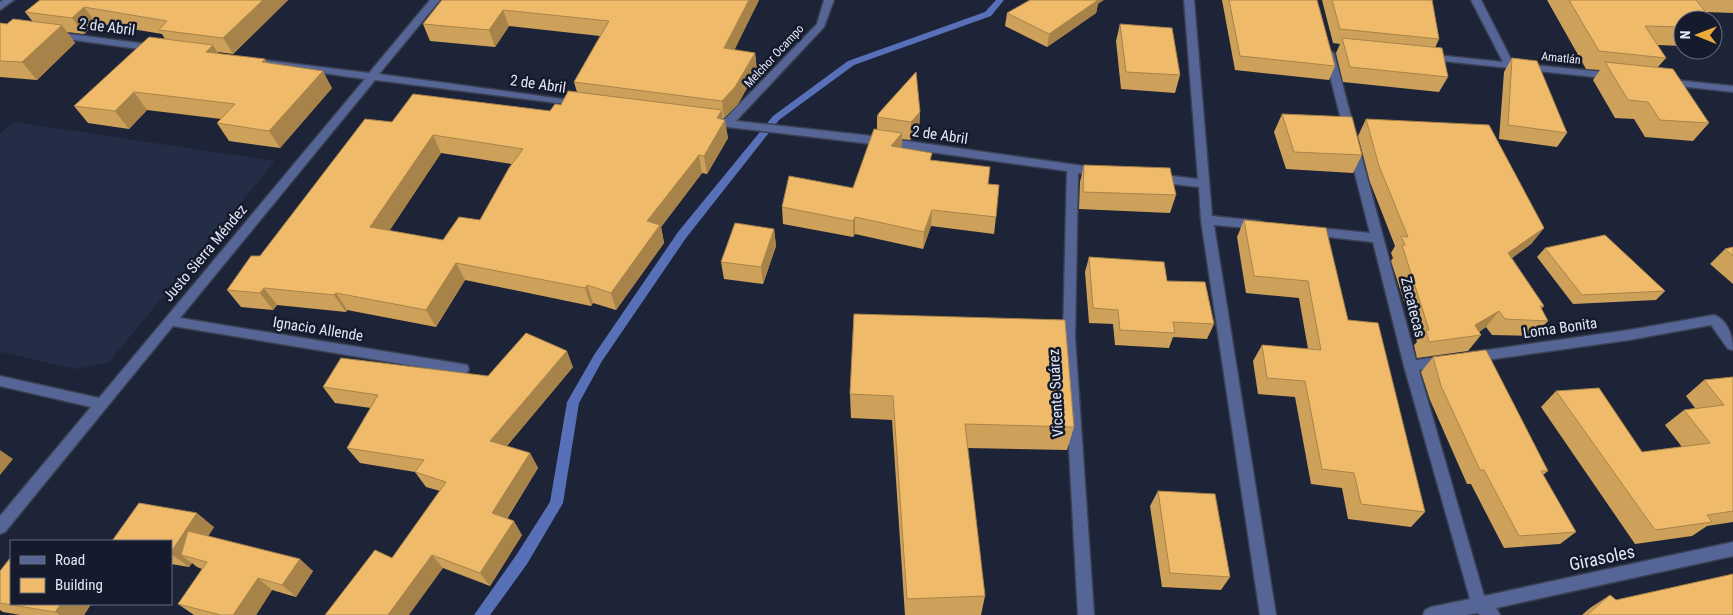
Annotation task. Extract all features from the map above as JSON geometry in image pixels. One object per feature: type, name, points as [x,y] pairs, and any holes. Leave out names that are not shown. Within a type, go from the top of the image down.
[{"type":"street","points":[[0,7],[9,0]]},
{"type":"street","name":"Justo Sierra Méndez","points":[[0,527],[435,0]]},
{"type":"street","name":"Melchor Ocampo","points":[[727,124],[821,25],[830,0]]},
{"type":"street","points":[[1189,0],[1202,183],[1268,615]]},
{"type":"street","points":[[1476,0],[1510,66]]},
{"type":"street","name":"2 de Abril","points":[[49,34],[166,50]]},
{"type":"street","name":"Zacatecas","points":[[1330,44],[1411,366],[1479,604]]},
{"type":"street","name":"Amatlán","points":[[1413,56],[1626,78]]},
{"type":"street","name":"2 de Abril","points":[[235,58],[586,105]]},
{"type":"street","points":[[1655,81],[1733,89]]},
{"type":"street","name":"2 de Abril","points":[[700,120],[805,134],[872,140],[1110,174]]},
{"type":"street","name":"Vicente Suárez","points":[[1073,170],[1064,338],[1086,615]]},
{"type":"street","points":[[1147,177],[1202,183]]},
{"type":"street","points":[[1207,220],[1274,227]]},
{"type":"street","points":[[1293,229],[1379,238]]},
{"type":"street","name":"Loma Bonita","points":[[1411,366],[1619,337],[1714,320],[1733,345]]},
{"type":"street","name":"Ignacio Allende","points":[[170,321],[462,369]]},
{"type":"street","points":[[0,381],[102,404]]},
{"type":"street","name":"Girasoles","points":[[1431,615],[1733,550]]},
{"type":"street","points":[[1479,604],[1492,615]]},
{"type":"shaded area","points":[[14,122],[275,161],[109,362],[76,369],[0,352],[0,134]]},
{"type":"building","points":[[40,0],[263,0],[223,38],[159,30],[167,21],[84,7],[72,18],[25,12]]},
{"type":"building","points":[[442,0],[749,0],[724,48],[755,53],[735,87],[722,101],[574,82],[609,21],[503,10],[489,30],[423,24]]},
{"type":"building","points":[[1030,0],[1098,0],[1049,34],[1007,13]]},
{"type":"building","points":[[1229,0],[1317,0],[1335,66],[1240,56]]},
{"type":"building","points":[[1332,0],[1432,0],[1439,39],[1340,29]]},
{"type":"building","points":[[1569,0],[1696,0],[1704,10],[1673,10],[1673,27],[1645,26],[1666,58],[1599,51]]},
{"type":"building","points":[[13,19],[62,25],[22,62],[0,61],[0,23],[7,24]]},
{"type":"building","points":[[1120,24],[1172,28],[1180,75],[1126,72]]},
{"type":"building","points":[[149,37],[213,45],[206,52],[265,59],[262,62],[323,71],[269,131],[217,123],[235,104],[134,92],[115,111],[74,106]]},
{"type":"building","points":[[1342,38],[1442,48],[1448,77],[1350,67]]},
{"type":"building","points":[[1512,58],[1537,61],[1567,133],[1508,125]]},
{"type":"building","points":[[1605,62],[1673,69],[1709,123],[1660,120],[1648,102],[1628,100]]},
{"type":"building","points":[[916,72],[920,112],[911,122],[877,117],[879,113]]},
{"type":"building","points":[[568,91],[722,110],[717,118],[725,120],[704,156],[699,155],[647,221],[660,225],[611,293],[587,285],[585,288],[456,263],[426,310],[336,293],[334,295],[264,288],[260,293],[227,290],[251,256],[260,256],[365,119],[392,122],[413,94],[550,111],[555,104],[561,105]],"holes":[[[433,135],[523,149],[509,168],[480,220],[459,217],[443,240],[370,227]]]},
{"type":"building","points":[[1282,114],[1352,117],[1362,155],[1294,152]]},
{"type":"building","points":[[1366,119],[1489,125],[1544,228],[1508,253],[1544,306],[1540,306],[1548,321],[1505,319],[1499,311],[1475,325],[1481,335],[1429,342],[1426,330],[1429,330],[1402,245],[1405,245],[1401,236],[1408,237],[1379,166]]},
{"type":"building","points":[[874,129],[902,133],[891,146],[932,153],[930,160],[990,167],[988,184],[999,185],[996,217],[932,210],[924,232],[855,217],[853,221],[782,207],[789,176],[853,188]]},
{"type":"building","points":[[1084,165],[1170,168],[1176,195],[1083,192]]},
{"type":"building","points":[[1244,220],[1326,228],[1348,320],[1378,323],[1425,512],[1361,504],[1354,473],[1322,469],[1305,381],[1267,378],[1262,345],[1321,350],[1308,281],[1254,276]]},
{"type":"building","points":[[735,223],[774,229],[761,267],[721,262]]},
{"type":"building","points":[[1605,235],[1665,291],[1582,295],[1545,248]]},
{"type":"building","points":[[1733,247],[1733,256],[1725,249]]},
{"type":"building","points":[[1089,257],[1164,262],[1167,281],[1205,282],[1214,324],[1173,322],[1175,333],[1120,330],[1118,310],[1093,308]]},
{"type":"building","points":[[854,314],[1065,320],[1074,427],[965,424],[985,596],[907,599],[893,396],[850,394]]},
{"type":"building","points":[[526,333],[567,351],[490,441],[530,453],[492,513],[514,521],[480,573],[432,555],[388,615],[325,615],[375,550],[392,558],[446,482],[415,472],[424,460],[347,448],[378,395],[323,387],[341,358],[488,376]]},
{"type":"building","points":[[1486,350],[1548,471],[1541,471],[1576,532],[1519,536],[1484,470],[1480,470],[1441,386],[1433,357]]},
{"type":"building","points":[[1733,377],[1733,511],[1707,515],[1712,522],[1655,530],[1556,391],[1599,388],[1642,452],[1710,443],[1684,410],[1724,405],[1704,380]]},
{"type":"building","points":[[1158,491],[1215,494],[1230,577],[1170,573]]},
{"type":"building","points":[[139,503],[197,513],[172,550],[172,540],[113,540]]},
{"type":"building","points":[[188,531],[300,559],[282,585],[258,578],[233,615],[221,615],[178,604],[207,562],[181,555]]},
{"type":"building","points":[[10,558],[10,605],[0,603],[0,571]]},
{"type":"building","points":[[1733,574],[1733,615],[1587,615],[1610,595],[1616,600]]},
{"type":"building","points":[[12,605],[60,605],[55,612]]},
{"type":"waterway","points":[[481,615],[522,559],[556,503],[573,402],[598,358],[682,235],[776,118],[851,63],[988,14],[1000,0]]}]
